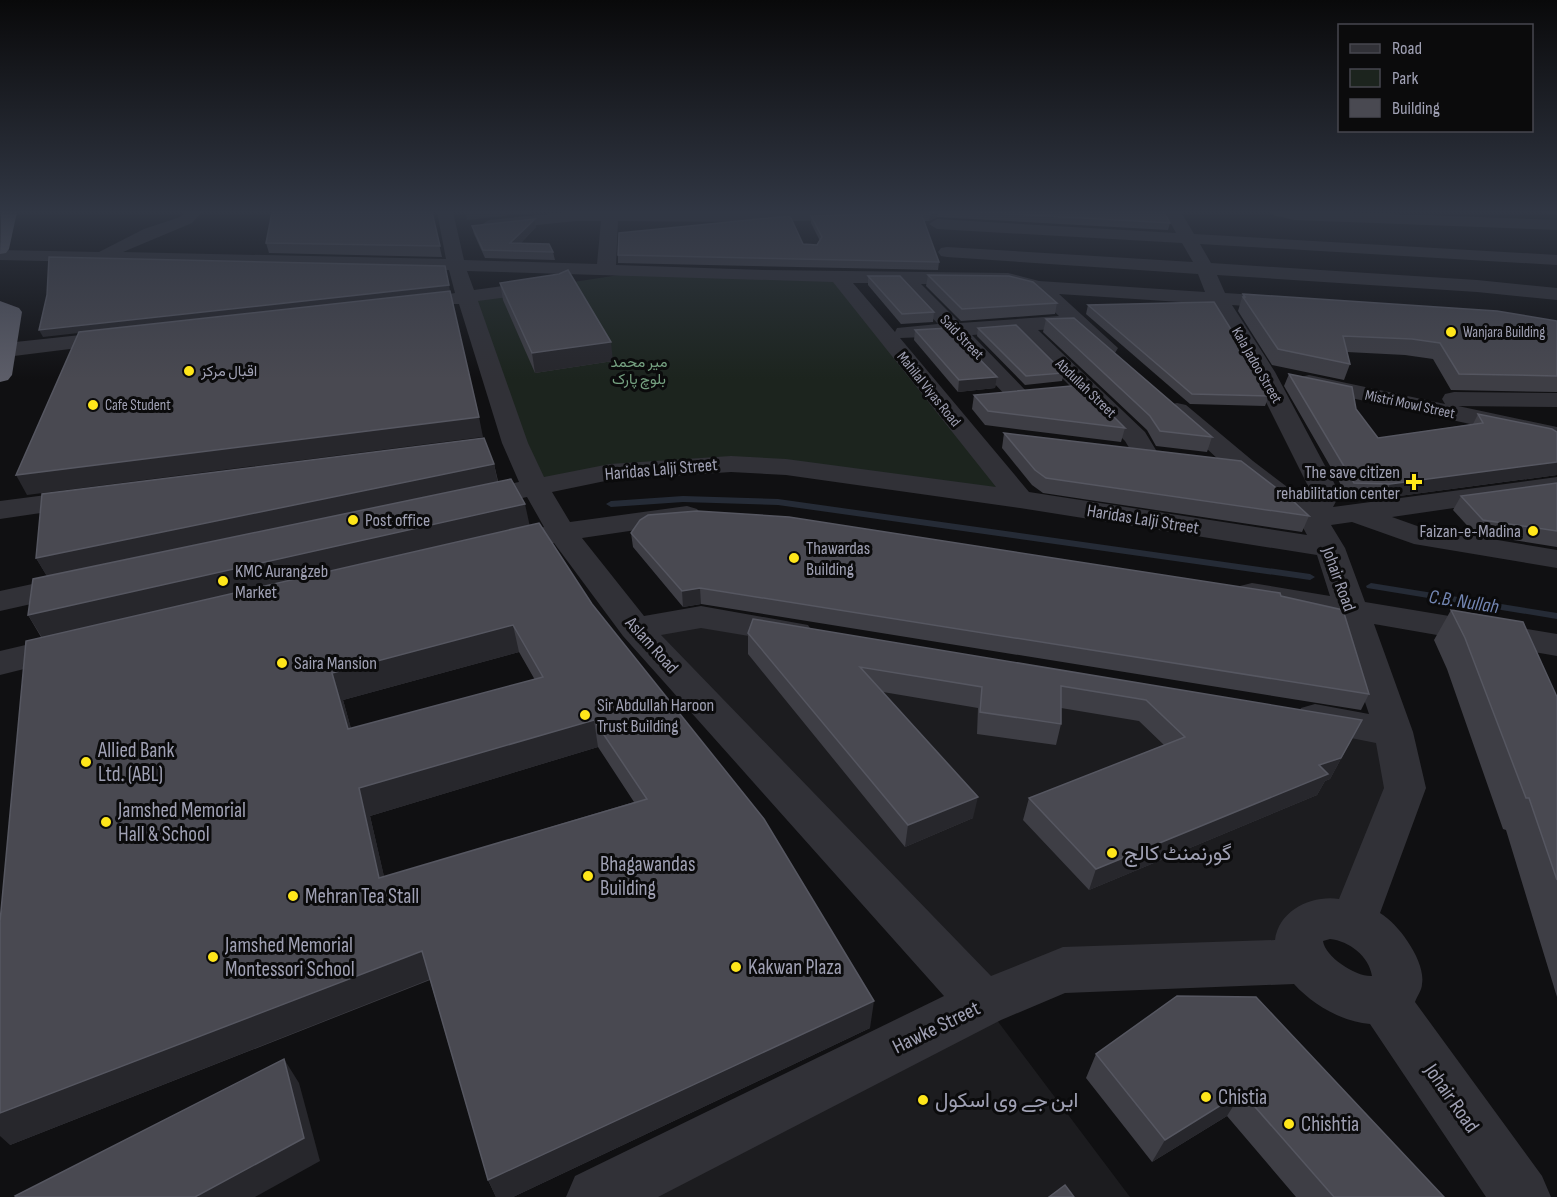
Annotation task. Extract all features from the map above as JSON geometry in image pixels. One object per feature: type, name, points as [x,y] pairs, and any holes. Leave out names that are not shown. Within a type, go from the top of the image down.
[{"type":"highway","points":[[0,307],[12,312],[0,375]]},
{"type":"street","name":"Aslam Road","points":[[457,268],[468,298],[504,444],[535,486],[561,531],[635,628],[983,1003]]},
{"type":"street","points":[[528,268],[631,273],[906,279],[915,268]]},
{"type":"street","points":[[990,268],[1008,279],[1039,287],[1308,305]]},
{"type":"street","name":"Kala Jadoo Street","points":[[1204,268],[1217,298],[1263,372],[1326,494],[1312,519]]},
{"type":"street","points":[[1302,268],[1557,294]]},
{"type":"street","points":[[1458,268],[1477,286],[1485,307]]},
{"type":"street","points":[[1334,270],[1460,270],[1557,276]]},
{"type":"street","points":[[1334,270],[1353,293]]},
{"type":"street","points":[[421,303],[631,273]]},
{"type":"street","name":"Mahilal Viyas Road","points":[[839,278],[885,334],[963,400],[966,433],[1020,500]]},
{"type":"street","name":"Said Street","points":[[906,279],[956,329],[1037,393]]},
{"type":"street","points":[[1039,287],[1130,368]]},
{"type":"street","points":[[885,334],[1077,321]]},
{"type":"street","name":"Abdullah Street","points":[[1021,325],[1157,457],[1112,451]]},
{"type":"street","points":[[6,350],[140,335]]},
{"type":"street","name":"Mistri Mowl Street","points":[[1263,372],[1557,435]]},
{"type":"street","points":[[963,400],[1086,388]]},
{"type":"street","name":"Johair Road","points":[[1157,391],[1243,467],[1312,519],[1330,548],[1394,732],[1405,788],[1353,923]]},
{"type":"street","points":[[1411,404],[1410,400],[1416,398],[1557,400]]},
{"type":"street","points":[[966,433],[999,437]]},
{"type":"street","points":[[1200,462],[1243,467]]},
{"type":"street","name":"Haridas Lalji Street","points":[[453,504],[610,472],[731,464],[786,467],[1020,500],[1330,548]]},
{"type":"street","points":[[1312,519],[1551,490]]},
{"type":"street","points":[[0,510],[106,496]]},
{"type":"street","points":[[1353,513],[1414,535],[1557,559]]},
{"type":"street","points":[[481,550],[561,531],[631,520],[715,515]]},
{"type":"street","points":[[0,601],[105,579]]},
{"type":"street","points":[[1226,589],[1350,608],[1557,645]]},
{"type":"street","points":[[635,628],[701,617],[830,638]]},
{"type":"street","points":[[0,663],[92,641]]},
{"type":"street","points":[[1288,714],[1394,732]]},
{"type":"street","points":[[1324,918],[1338,918],[1353,923],[1381,942],[1397,967],[1398,981],[1393,992],[1382,998],[1367,1000],[1349,996],[1331,988],[1304,962],[1299,936],[1304,927],[1312,921],[1324,918]]},
{"type":"street","name":"Hawke Street","points":[[596,1197],[983,1003],[1064,970],[1304,962]]},
{"type":"street","name":"Johair Road","points":[[1382,998],[1521,1197]]},
{"type":"shaded area","name":"گورنمنٹ کالج","points":[[693,618],[1394,732],[1405,788],[1353,923],[984,1003],[1130,1197],[596,1197],[983,1003],[635,628]]},
{"type":"green space","name":"میر محمد بلوچ پارک","points":[[632,273],[839,278],[1020,499],[731,464],[535,486],[468,298]]},
{"type":"building","points":[[48,268],[445,268],[449,285],[39,330],[47,295]]},
{"type":"building","points":[[568,270],[611,342],[532,353],[500,283],[559,274]]},
{"type":"building","points":[[928,275],[1009,276],[1033,282],[1057,303],[962,309]]},
{"type":"building","points":[[868,276],[900,276],[934,312],[902,314]]},
{"type":"building","points":[[450,291],[479,417],[16,475],[79,332]]},
{"type":"building","points":[[1243,294],[1497,311],[1557,321],[1557,376],[1459,374],[1440,343],[1412,339],[1343,336],[1350,364],[1278,349]]},
{"type":"building","points":[[1214,302],[1252,363],[1269,396],[1192,394],[1088,305]]},
{"type":"building","points":[[1074,318],[1212,437],[1160,431],[1150,416],[1046,319]]},
{"type":"building","points":[[1016,325],[1064,373],[1026,376],[978,328]]},
{"type":"building","points":[[949,328],[997,377],[959,380],[915,330]]},
{"type":"building","points":[[1289,374],[1352,387],[1356,409],[1378,438],[1483,423],[1478,414],[1552,429],[1557,432],[1557,462],[1390,484],[1354,483]]},
{"type":"building","points":[[1082,385],[1125,428],[988,411],[974,395]]},
{"type":"building","points":[[1004,433],[1241,461],[1309,516],[1046,478],[1035,470]]},
{"type":"building","points":[[484,438],[494,464],[36,558],[42,494]]},
{"type":"building","points":[[511,479],[525,504],[28,615],[33,579]]},
{"type":"building","points":[[1557,483],[1557,531],[1483,520],[1461,496]]},
{"type":"building","points":[[697,511],[789,517],[1280,593],[1281,596],[1343,610],[1369,694],[700,588],[682,591],[631,533],[640,520],[648,515]]},
{"type":"building","points":[[539,523],[592,604],[764,819],[874,1001],[488,1180],[422,951],[0,1113],[0,922],[26,641]],"holes":[[[513,625],[543,677],[348,729],[332,673]],[[594,720],[647,799],[379,878],[359,788]]]},
{"type":"building","points":[[1451,610],[1523,622],[1557,697],[1557,880],[1529,798],[1526,798],[1465,638]]},
{"type":"building","points":[[753,619],[1362,720],[1341,758],[1319,765],[1328,774],[1096,869],[1029,798],[1185,737],[1146,700],[1061,686],[1061,724],[980,712],[982,687],[860,667],[978,797],[908,825],[748,633]]},
{"type":"building","name":"Chistia","points":[[1177,996],[1256,997],[1444,1197],[1334,1197],[1242,1092],[1165,1140],[1096,1054]]},
{"type":"building","points":[[284,1059],[304,1138],[195,1197],[15,1196]]},
{"type":"building","points":[[1065,1185],[1074,1197],[1049,1197]]},
{"type":"waterway","points":[[611,504],[683,499],[778,502],[1310,577]]},
{"type":"waterway","name":"C.B. Nullah","points":[[1371,586],[1557,616]]},
{"type":"place","name":"Wanjara Building","points":[[1451,332]]},
{"type":"place","name":"اقبال مرکز","points":[[189,371]]},
{"type":"place","name":"Cafe Student","points":[[93,405]]},
{"type":"place","name":"The save citizen rehabilitation center","points":[[1414,482]]},
{"type":"place","name":"Post office","points":[[353,520]]},
{"type":"place","name":"Faizan-e-Madina","points":[[1533,531]]},
{"type":"place","name":"Thawardas Building","points":[[794,558]]},
{"type":"place","name":"KMC Aurangzeb Market","points":[[223,581]]},
{"type":"place","name":"Saira Mansion","points":[[282,663]]},
{"type":"place","name":"Sir Abdullah Haroon Trust Building","points":[[585,715]]},
{"type":"place","name":"Allied Bank Ltd. (ABL)","points":[[86,762]]},
{"type":"place","name":"Jamshed Memorial Hall & School","points":[[106,822]]},
{"type":"place","name":"گورنمنٹ کالج","points":[[1112,853]]},
{"type":"place","name":"Bhagawandas Building","points":[[588,876]]},
{"type":"place","name":"Mehran Tea Stall","points":[[293,896]]},
{"type":"place","name":"Jamshed Memorial Montessori School","points":[[213,957]]},
{"type":"place","name":"Kakwan Plaza","points":[[736,967]]},
{"type":"place","name":"Chistia","points":[[1206,1097]]},
{"type":"place","name":"این جے وی اسکول","points":[[923,1100]]},
{"type":"place","name":"Chishtia","points":[[1289,1124]]}]
